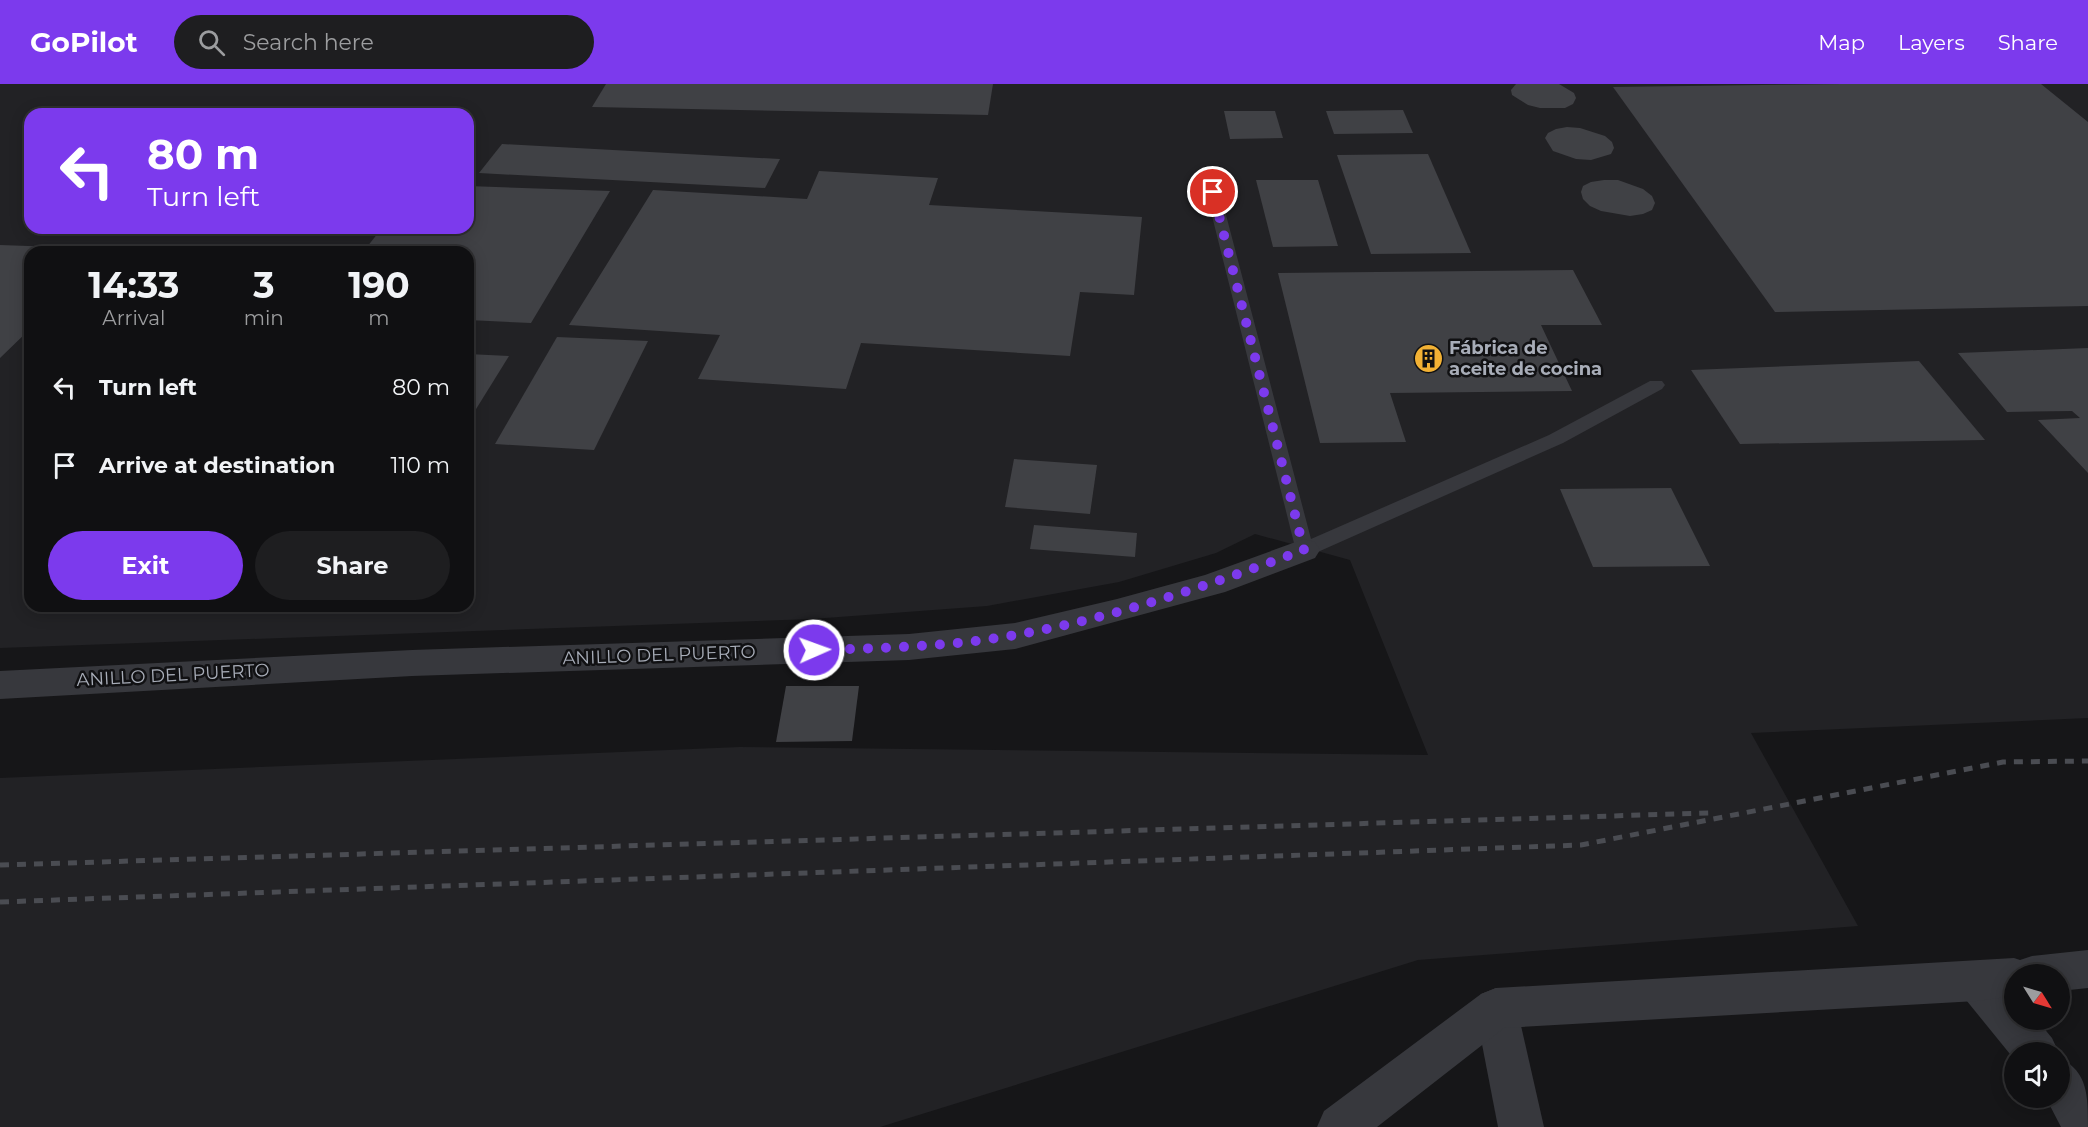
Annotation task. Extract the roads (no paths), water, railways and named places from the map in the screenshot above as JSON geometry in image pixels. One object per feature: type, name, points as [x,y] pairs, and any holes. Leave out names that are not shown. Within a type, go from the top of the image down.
[{"type":"street","name":"ANILLO DEL PUERTO","points":[[0,684],[412,663],[921,646],[1015,636],[1118,611],[1214,584],[1304,550]]},
{"type":"street","points":[[2070,971],[2088,969]]},
{"type":"street","points":[[1340,1127],[1496,1008],[1996,979],[2035,1042]]},
{"type":"street","points":[[1496,1008],[1521,1127]]},
{"type":"street","points":[[2070,1100],[2086,1127]]},
{"type":"lane","points":[[1213,192],[1304,550],[1556,439],[1656,385]]},
{"type":"railway","points":[[0,902],[1581,845],[2003,762],[2088,761]]},
{"type":"railway","points":[[0,865],[1709,813]]},
{"type":"place","name":"Fábrica de aceite de cocina","points":[[1428,358]]}]
